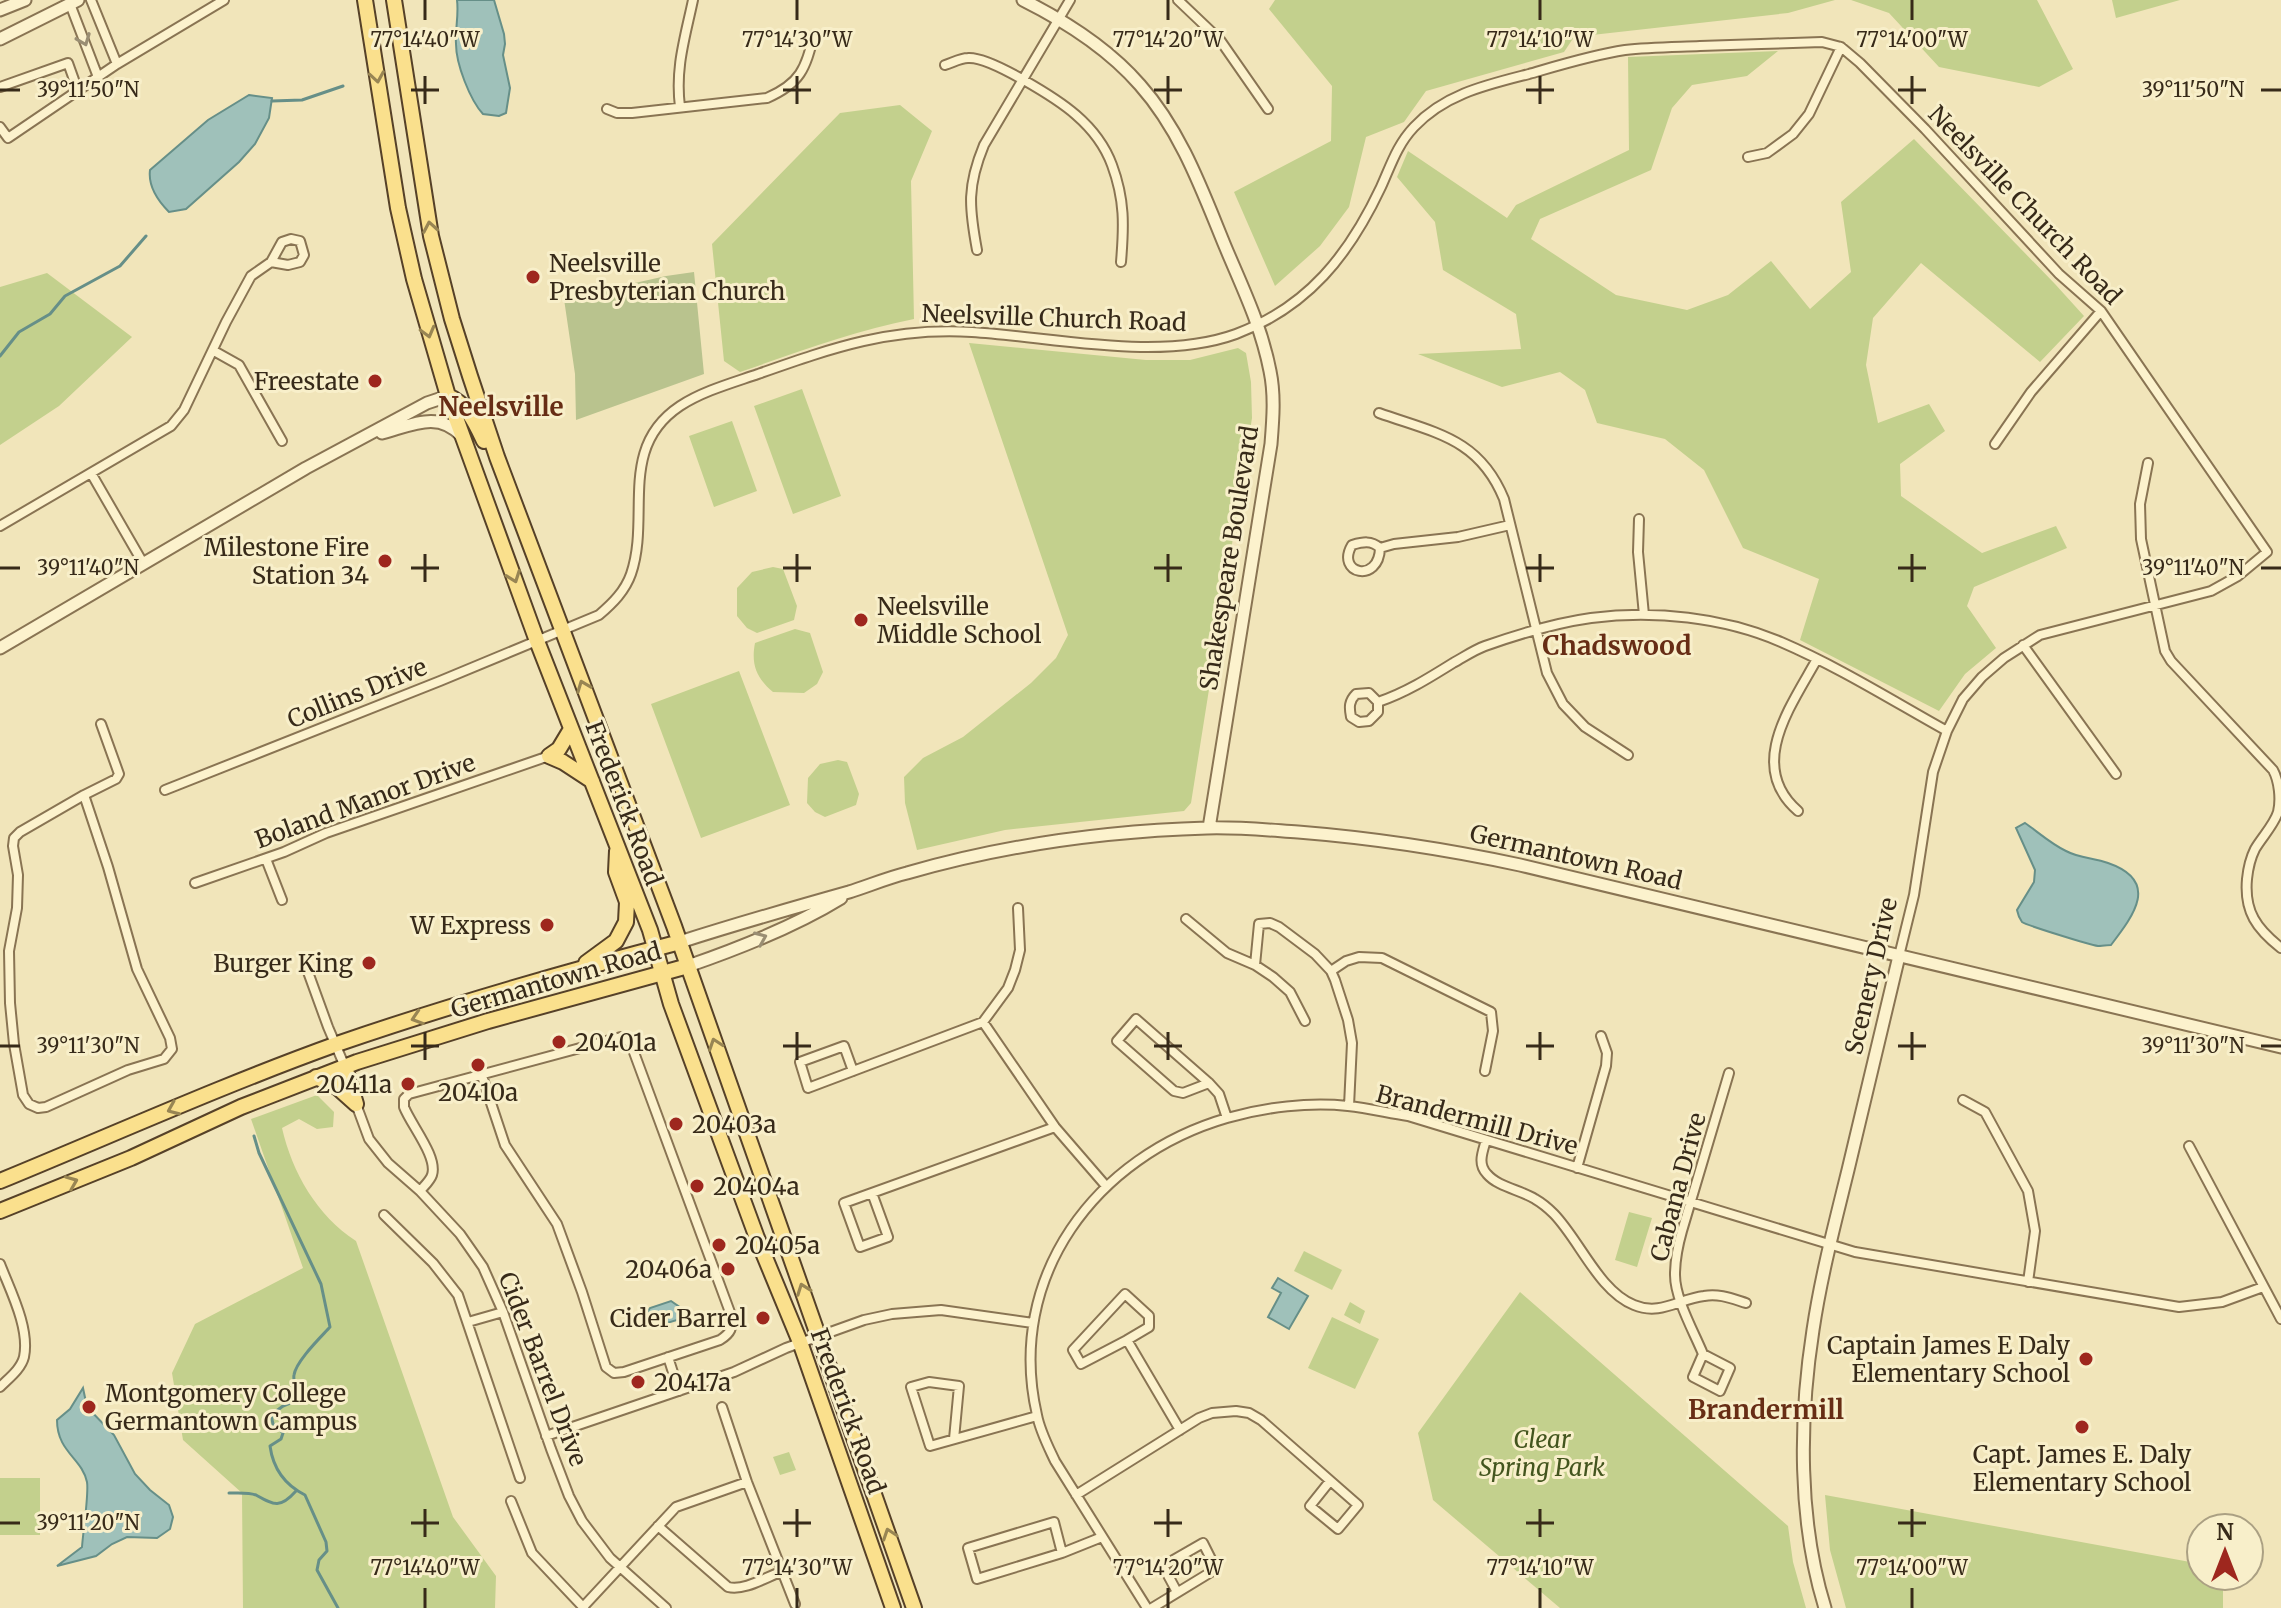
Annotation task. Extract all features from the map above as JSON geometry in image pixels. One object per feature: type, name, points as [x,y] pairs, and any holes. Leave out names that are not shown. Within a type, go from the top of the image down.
[{"type":"main road","name":"Frederick Road","points":[[365,0],[398,208],[414,279],[448,396],[537,641],[617,843],[757,1238],[800,1342],[893,1608]]},
{"type":"main road","name":"Frederick Road","points":[[394,0],[431,236],[452,319],[497,457],[680,942],[914,1608]]},
{"type":"main road","points":[[448,396],[459,401],[467,410],[487,446],[497,457]]},
{"type":"main road","points":[[549,756],[559,749],[571,729]]},
{"type":"main road","points":[[549,756],[592,781]]},
{"type":"main road","points":[[573,971],[616,941],[626,922],[627,902],[616,872],[617,843]]},
{"type":"main road","name":"Germantown Road","points":[[0,1181],[336,1045],[439,1011],[680,942]]},
{"type":"main road","name":"Germantown Road","points":[[0,1211],[316,1077],[488,1021],[688,966]]},
{"type":"main road","points":[[345,1067],[356,1104]]},
{"type":"main road","points":[[316,1077],[337,1087],[356,1104]]},
{"type":"street","points":[[0,10],[25,0]]},
{"type":"street","points":[[91,0],[117,64]]},
{"type":"street","points":[[0,127],[8,138],[117,64],[224,0]]},
{"type":"street","points":[[680,107],[678,70],[693,0]]},
{"type":"street","name":"Shakespeare Boulevard","points":[[1023,0],[1089,38],[1141,86],[1162,114],[1193,168],[1259,323],[1271,374],[1274,408],[1271,444],[1209,828]]},
{"type":"street","points":[[977,250],[970,212],[975,166],[984,145],[1070,0]]},
{"type":"street","points":[[1178,0],[1220,40],[1268,109]]},
{"type":"street","points":[[0,39],[74,2],[98,77]]},
{"type":"street","points":[[607,109],[632,113],[767,98],[785,90],[800,74],[807,63],[814,35]]},
{"type":"street","name":"Neelsville Church Road","points":[[562,631],[599,615],[624,589],[634,561],[639,476],[647,445],[666,418],[691,400],[836,347],[884,336],[970,332],[1164,347],[1209,342],[1236,334],[1287,308],[1327,274],[1360,228],[1397,148],[1434,108],[1465,91],[1626,50],[1822,42],[1841,47],[1920,124],[2059,274],[2101,311],[2267,552]]},
{"type":"street","points":[[1748,157],[1767,153],[1793,134],[1809,114],[1841,47]]},
{"type":"street","points":[[945,65],[975,58],[1001,67],[1075,114],[1095,134],[1111,161],[1122,197],[1121,262]]},
{"type":"street","points":[[0,87],[68,63],[78,91]]},
{"type":"street","points":[[0,526],[171,426],[184,410],[251,276],[271,262]]},
{"type":"street","points":[[1995,444],[2031,392],[2101,311]]},
{"type":"street","points":[[214,351],[239,365],[246,374],[282,441]]},
{"type":"street","points":[[0,648],[306,468],[427,403],[448,396]]},
{"type":"street","points":[[1379,413],[1454,440],[1475,453],[1498,484],[1547,673],[1563,704],[1585,727],[1628,755]]},
{"type":"street","points":[[366,437],[430,420],[447,423],[463,436]]},
{"type":"street","points":[[2148,463],[2140,504],[2141,539],[2165,651],[2277,777],[2281,799],[2278,813],[2249,865],[2246,896],[2250,911],[2263,934],[2281,948]]},
{"type":"street","points":[[91,473],[143,563]]},
{"type":"street","points":[[1639,519],[1638,552],[1644,615]]},
{"type":"street","points":[[1380,548],[1458,537],[1510,525]]},
{"type":"street","points":[[1373,543],[1380,548],[1376,566],[1366,572],[1350,567],[1347,561],[1352,545],[1373,543]]},
{"type":"street","name":"Scenery Drive","points":[[1825,1608],[1806,1521],[1804,1422],[1813,1330],[1830,1245],[1914,895],[1933,772],[1947,731],[1963,699],[1982,677],[2040,635],[2211,591],[2238,576],[2267,552]]},
{"type":"street","points":[[1378,702],[1397,696],[1481,647],[1537,629],[1591,618],[1644,615],[1686,617],[1732,626],[1779,641],[1947,731]]},
{"type":"street","name":"Collins Drive","points":[[165,790],[562,631]]},
{"type":"street","points":[[2023,645],[2116,774]]},
{"type":"street","points":[[1798,811],[1786,800],[1776,781],[1775,746],[1783,722],[1817,659]]},
{"type":"street","points":[[84,795],[137,969],[170,1038],[172,1049],[164,1059],[128,1070],[38,1108],[29,1104],[23,1095],[5,956],[12,938],[17,908],[18,875],[14,838],[20,832],[84,795],[116,779],[119,774],[101,724]]},
{"type":"street","name":"Boland Manor Drive","points":[[195,883],[266,859],[326,833],[549,756]]},
{"type":"street","name":"Germantown Road","points":[[680,942],[905,873],[963,858],[1081,838],[1209,828],[1346,836],[1452,851],[2281,1047]]},
{"type":"street","points":[[266,859],[282,900]]},
{"type":"street","name":"Germantown Road","points":[[688,966],[780,930],[853,891]]},
{"type":"street","points":[[853,1071],[844,1046],[800,1062],[808,1088],[983,1022],[1008,988],[1015,970],[1020,950],[1018,908]]},
{"type":"street","points":[[1186,919],[1227,953],[1273,977],[1290,992],[1305,1021]]},
{"type":"street","points":[[1255,965],[1259,924],[1270,923],[1315,954],[1331,971],[1348,1020],[1352,1043],[1349,1106]]},
{"type":"street","points":[[0,937],[12,938]]},
{"type":"street","points":[[1331,971],[1359,957],[1382,958],[1491,1012],[1493,1031],[1485,1071]]},
{"type":"street","points":[[304,961],[345,1067]]},
{"type":"street","points":[[1209,1083],[1183,1093],[1174,1091],[1117,1041],[1136,1019],[1209,1083],[1219,1094],[1227,1118]]},
{"type":"street","points":[[983,1022],[1055,1127],[1106,1186]]},
{"type":"street","points":[[1577,1168],[1606,1066],[1607,1053],[1601,1036]]},
{"type":"street","points":[[420,1191],[431,1177],[433,1166],[430,1154],[404,1107],[404,1099],[409,1094],[482,1076],[608,1038],[621,1037],[628,1041],[731,1315],[733,1327],[729,1335],[614,1373],[606,1367],[557,1224],[505,1145],[482,1076]]},
{"type":"street","name":"Cabana Drive","points":[[1703,1354],[1693,1377],[1720,1391],[1730,1368],[1703,1354],[1677,1291],[1675,1276],[1677,1252],[1690,1203],[1729,1073]]},
{"type":"street","points":[[1963,1100],[1985,1112],[2028,1191],[2035,1231],[2028,1282]]},
{"type":"street","name":"Cider Barrel Drive","points":[[356,1104],[369,1139],[398,1173],[420,1191],[460,1234],[483,1267],[503,1312],[569,1496],[582,1521],[610,1558],[666,1608]]},
{"type":"street","name":"Brandermill Drive","points":[[1149,1608],[1055,1461],[1037,1416],[1031,1362],[1033,1323],[1042,1285],[1058,1247],[1080,1213],[1106,1186],[1159,1148],[1227,1118],[1278,1108],[1320,1105],[1349,1106],[1408,1116],[1855,1252],[2179,1307],[2222,1302],[2263,1287]]},
{"type":"street","points":[[872,1193],[888,1237],[860,1247],[844,1203],[1055,1127]]},
{"type":"street","points":[[1486,1140],[1481,1158],[1488,1176],[1536,1199],[1555,1215],[1616,1295],[1633,1305],[1651,1310],[1705,1295],[1720,1295],[1746,1303]]},
{"type":"street","points":[[2189,1146],[2281,1319]]},
{"type":"street","points":[[384,1215],[433,1263],[458,1295],[520,1478]]},
{"type":"street","points":[[0,1264],[17,1306],[24,1356],[18,1369],[0,1387]]},
{"type":"street","points":[[1125,1294],[1149,1316],[1149,1327],[1127,1340],[1081,1364],[1073,1350],[1125,1294]]},
{"type":"street","points":[[546,1436],[734,1372],[800,1342],[864,1320],[917,1311],[970,1313],[1033,1323]]},
{"type":"street","points":[[468,1322],[503,1312]]},
{"type":"street","points":[[1127,1340],[1180,1430]]},
{"type":"street","points":[[668,1357],[679,1391]]},
{"type":"street","points":[[954,1439],[959,1386],[929,1382],[911,1387],[930,1446],[1037,1416]]},
{"type":"street","points":[[722,1407],[747,1482],[795,1604]]},
{"type":"street","points":[[1076,1495],[1212,1413],[1236,1411],[1249,1413],[1261,1420],[1358,1505],[1338,1529],[1310,1506],[1330,1481]]},
{"type":"street","points":[[511,1501],[532,1553],[584,1608],[676,1507],[747,1482]]},
{"type":"street","points":[[1062,1553],[1054,1522],[968,1548],[977,1579],[1062,1553],[1102,1537]]},
{"type":"street","points":[[658,1526],[733,1589],[783,1571]]},
{"type":"street","points":[[1149,1608],[1177,1592],[1216,1569],[1203,1543],[1163,1566],[1177,1592]]},
{"type":"green space","points":[[1275,0],[1835,0],[1788,13],[1574,37],[1564,52],[1426,91],[1404,122],[1366,137],[1349,207],[1320,246],[1275,286],[1234,192],[1331,141],[1332,86],[1269,9]]},
{"type":"green space","points":[[1851,0],[2037,0],[2073,69],[2039,87],[1939,67],[1889,13]]},
{"type":"green space","points":[[2112,0],[2180,0],[2116,18]]},
{"type":"green space","points":[[1778,51],[1747,76],[1692,85],[1672,108],[1651,170],[1540,219],[1531,239],[1616,295],[1687,310],[1728,295],[1771,261],[1810,309],[1851,272],[1841,202],[1914,139],[2084,316],[2040,362],[1921,263],[1873,318],[1866,365],[1878,423],[1929,404],[1945,431],[1900,464],[1901,496],[1982,553],[2056,526],[2067,548],[1974,587],[1967,606],[1996,648],[1965,674],[1939,711],[1800,640],[1819,579],[1743,548],[1704,470],[1665,439],[1597,423],[1585,390],[1560,372],[1502,387],[1418,354],[1521,349],[1516,314],[1443,270],[1435,222],[1397,177],[1408,151],[1507,218],[1516,205],[1629,150],[1628,57]]},
{"type":"green space","points":[[900,105],[932,131],[911,181],[914,319],[848,336],[740,372],[724,361],[712,244],[840,113]]},
{"type":"green space","points":[[694,272],[704,374],[576,420],[575,374],[564,299]]},
{"type":"green space","points":[[47,273],[132,337],[59,406],[0,445],[0,287]]},
{"type":"green space","points":[[969,343],[1146,360],[1190,360],[1238,348],[1246,353],[1252,418],[1191,803],[1184,811],[1005,830],[917,850],[905,803],[904,777],[923,758],[963,737],[1031,683],[1056,658],[1068,635]]},
{"type":"green space","points":[[802,389],[841,496],[793,514],[754,406]]},
{"type":"green space","points":[[732,421],[757,491],[714,507],[689,436]]},
{"type":"green space","points":[[773,567],[783,569],[797,606],[794,620],[757,633],[747,628],[737,616],[737,588],[752,572]]},
{"type":"green space","points":[[795,629],[810,633],[823,672],[817,684],[804,693],[773,692],[756,670],[755,643]]},
{"type":"green space","points":[[739,671],[790,805],[701,838],[651,704]]},
{"type":"green space","points":[[838,760],[847,762],[859,794],[856,805],[825,817],[807,803],[808,778],[820,764]]},
{"type":"green space","points":[[317,1095],[334,1112],[333,1127],[317,1129],[299,1119],[282,1128],[286,1144],[308,1192],[318,1206],[356,1241],[453,1517],[496,1576],[495,1608],[243,1608],[242,1493],[183,1440],[172,1373],[195,1324],[303,1268],[251,1119]]},
{"type":"green space","points":[[1629,1212],[1652,1218],[1637,1267],[1615,1260]]},
{"type":"green space","points":[[1304,1251],[1342,1270],[1332,1290],[1294,1271]]},
{"type":"green space","name":"Clear Spring Park","points":[[1520,1292],[1788,1526],[1793,1562],[1806,1608],[1560,1608],[1433,1500],[1418,1433]]},
{"type":"green space","points":[[1350,1302],[1365,1311],[1360,1324],[1344,1315]]},
{"type":"green space","points":[[1332,1317],[1379,1339],[1355,1389],[1308,1368]]},
{"type":"green space","points":[[789,1452],[796,1470],[780,1475],[773,1457]]},
{"type":"green space","points":[[0,1478],[40,1478],[40,1535],[0,1535]]},
{"type":"green space","points":[[1825,1495],[2185,1561],[2185,1592],[2223,1592],[2223,1608],[1846,1608],[1830,1550]]},
{"type":"water","points":[[457,0],[494,0],[504,34],[503,55],[510,88],[506,113],[499,116],[483,114],[465,81],[457,52]]},
{"type":"water","points":[[249,95],[272,98],[269,118],[255,144],[186,209],[169,212],[155,193],[150,170],[208,120]]},
{"type":"water","points":[[2025,823],[2060,848],[2108,863],[2124,870],[2134,879],[2138,900],[2128,922],[2111,945],[2093,945],[2021,921],[2017,910],[2034,882],[2035,870],[2016,828]]},
{"type":"water","points":[[1278,1278],[1308,1296],[1289,1329],[1268,1317],[1281,1293],[1272,1288]]},
{"type":"water","points":[[671,1301],[681,1308],[677,1320],[657,1326],[645,1323],[644,1317],[650,1308]]},
{"type":"water","points":[[83,1388],[87,1407],[114,1435],[135,1474],[169,1505],[173,1517],[170,1529],[157,1538],[127,1537],[96,1556],[57,1566],[82,1547],[87,1482],[61,1440],[57,1420],[70,1409]]},
{"type":"waterway","points":[[272,101],[302,100],[343,86]]},
{"type":"waterway","points":[[0,356],[19,332],[50,314],[65,296],[120,266],[146,236]]},
{"type":"waterway","points":[[254,1136],[259,1153],[321,1284],[330,1327],[296,1369],[295,1401],[271,1415],[273,1424],[283,1433],[281,1439],[270,1446],[281,1475],[305,1495],[326,1542],[327,1551],[319,1560],[317,1570],[338,1608]]},
{"type":"waterway","points":[[229,1493],[253,1494],[277,1504],[286,1501],[296,1491]]},
{"type":"place","name":"Neelsville Presbyterian Church","points":[[533,277]]},
{"type":"place","name":"Freestate","points":[[375,381]]},
{"type":"place","name":"Milestone Fire Station 34","points":[[385,561]]},
{"type":"place","name":"Neelsville Middle School","points":[[861,620]]},
{"type":"place","name":"W Express","points":[[547,925]]},
{"type":"place","name":"Burger King","points":[[369,963]]},
{"type":"place","name":"20401a","points":[[559,1042]]},
{"type":"place","name":"20410a","points":[[478,1065]]},
{"type":"place","name":"20411a","points":[[408,1084]]},
{"type":"place","name":"20403a","points":[[676,1124]]},
{"type":"place","name":"20404a","points":[[697,1186]]},
{"type":"place","name":"20405a","points":[[719,1245]]},
{"type":"place","name":"20406a","points":[[728,1269]]},
{"type":"place","name":"Cider Barrel","points":[[763,1318]]},
{"type":"place","name":"Captain James E Daly Elementary School","points":[[2086,1359]]},
{"type":"place","name":"20417a","points":[[638,1382]]},
{"type":"place","name":"Montgomery College Germantown Campus","points":[[89,1407]]},
{"type":"place","name":"Capt. James E. Daly Elementary School","points":[[2082,1427]]},
{"type":"district","name":"Neelsville","points":[[501,406]]},
{"type":"district","name":"Chadswood","points":[[1617,645]]},
{"type":"district","name":"Brandermill","points":[[1766,1409]]}]
